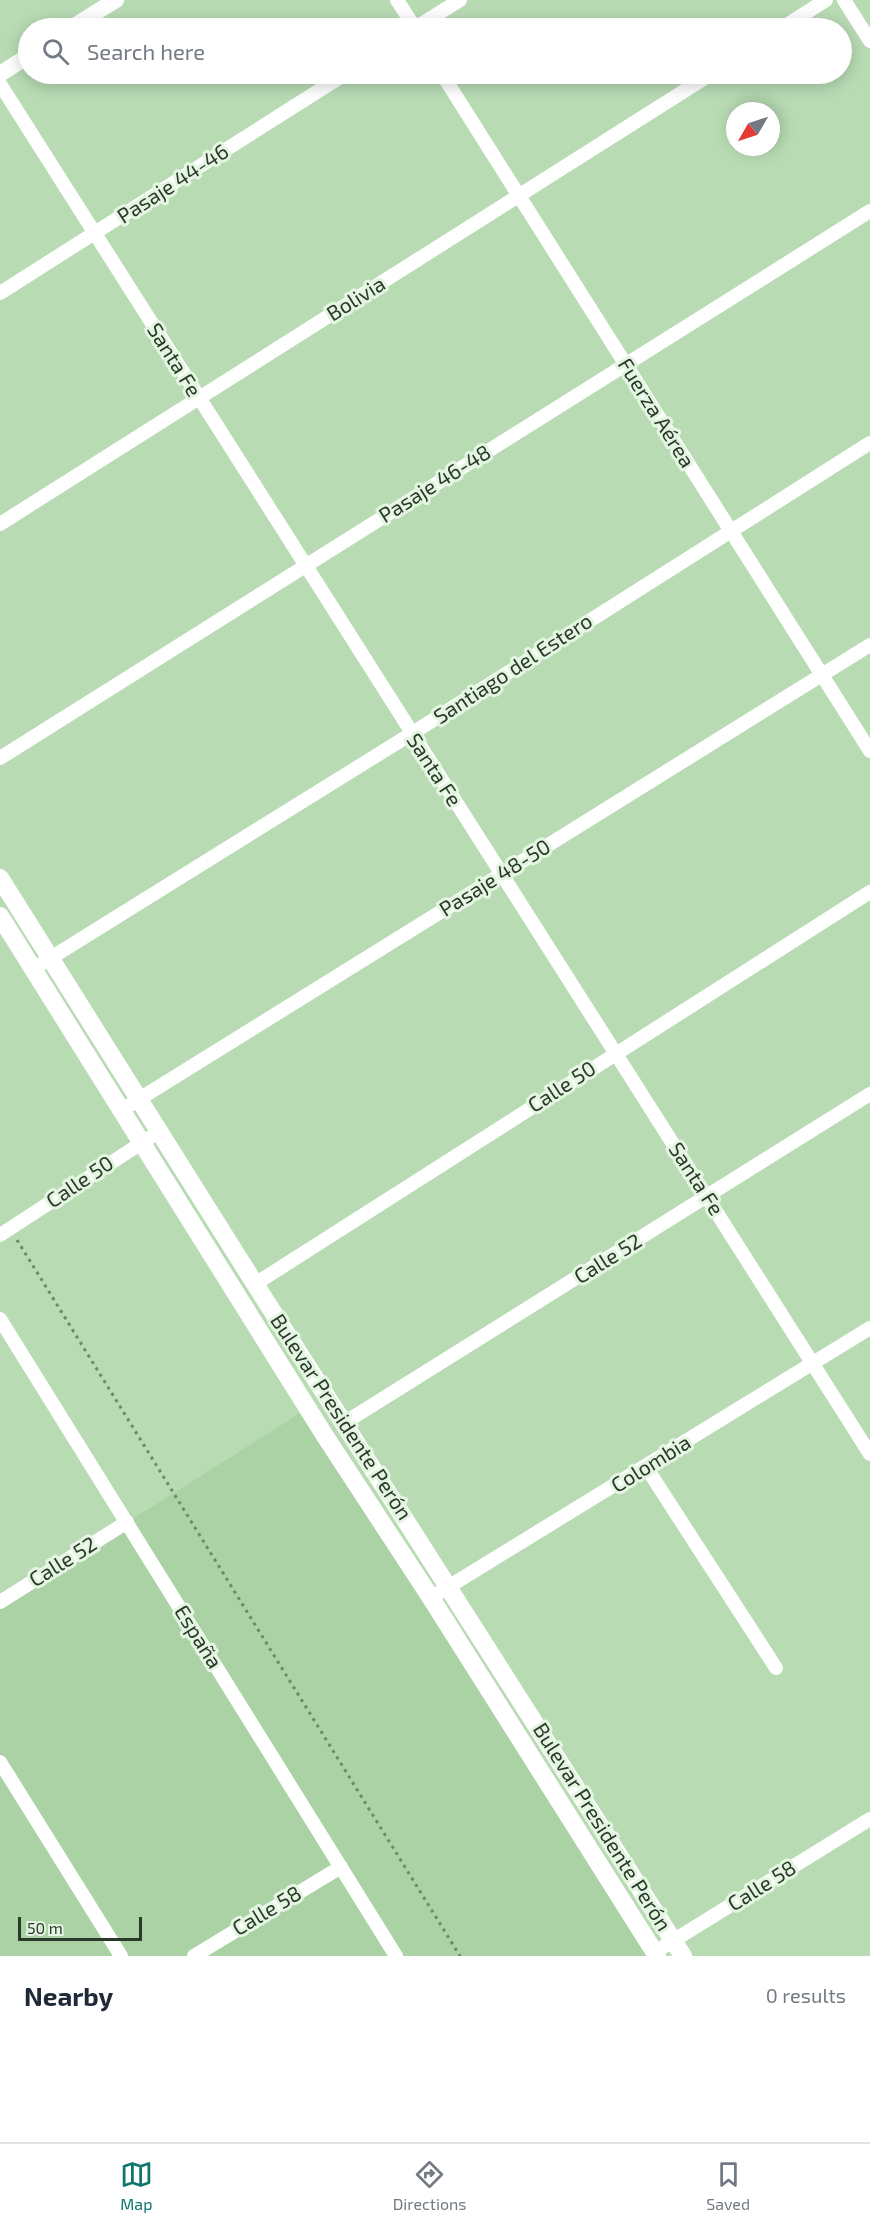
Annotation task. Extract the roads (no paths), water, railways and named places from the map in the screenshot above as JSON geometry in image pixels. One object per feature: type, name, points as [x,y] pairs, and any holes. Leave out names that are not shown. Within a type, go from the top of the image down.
[{"type":"main road","name":"Bulevar Presidente Perón","points":[[0,878],[255,1284],[679,1949]]},
{"type":"main road","name":"Bulevar Presidente Perón","points":[[0,916],[325,1436],[431,1598],[656,1954]]},
{"type":"street","points":[[87,18],[116,0]]},
{"type":"street","points":[[397,0],[409,18]]},
{"type":"street","points":[[431,18],[460,0]]},
{"type":"street","points":[[798,18],[826,0]]},
{"type":"street","points":[[844,0],[870,41]]},
{"type":"street","points":[[0,74],[18,62]]},
{"type":"street","name":"Santa Fe","points":[[0,84],[870,1454]]},
{"type":"street","name":"Pasaje 44-46","points":[[0,293],[329,84]]},
{"type":"street","name":"Fuerza Aérea","points":[[448,84],[870,751]]},
{"type":"street","name":"Bolivia","points":[[0,524],[695,84]]},
{"type":"street","name":"Pasaje 46-48","points":[[0,758],[870,211]]},
{"type":"street","name":"Santiago del Estero","points":[[33,969],[411,734],[870,443]]},
{"type":"street","name":"Pasaje 48-50","points":[[120,1111],[870,645]]},
{"type":"street","name":"Calle 50","points":[[255,1284],[870,892]]},
{"type":"street","name":"Calle 52","points":[[344,1423],[870,1094]]},
{"type":"street","name":"Calle 50","points":[[5,1232],[160,1131]]},
{"type":"street","name":"España","points":[[0,1319],[396,1956]]},
{"type":"street","name":"Colombia","points":[[431,1598],[870,1328]]},
{"type":"street","points":[[646,1467],[776,1668]]},
{"type":"street","name":"Calle 52","points":[[0,1602],[127,1522]]},
{"type":"street","points":[[0,1762],[121,1956]]},
{"type":"street","name":"Calle 58","points":[[656,1954],[679,1949],[870,1819]]},
{"type":"street","name":"Calle 58","points":[[194,1956],[340,1867]]}]
